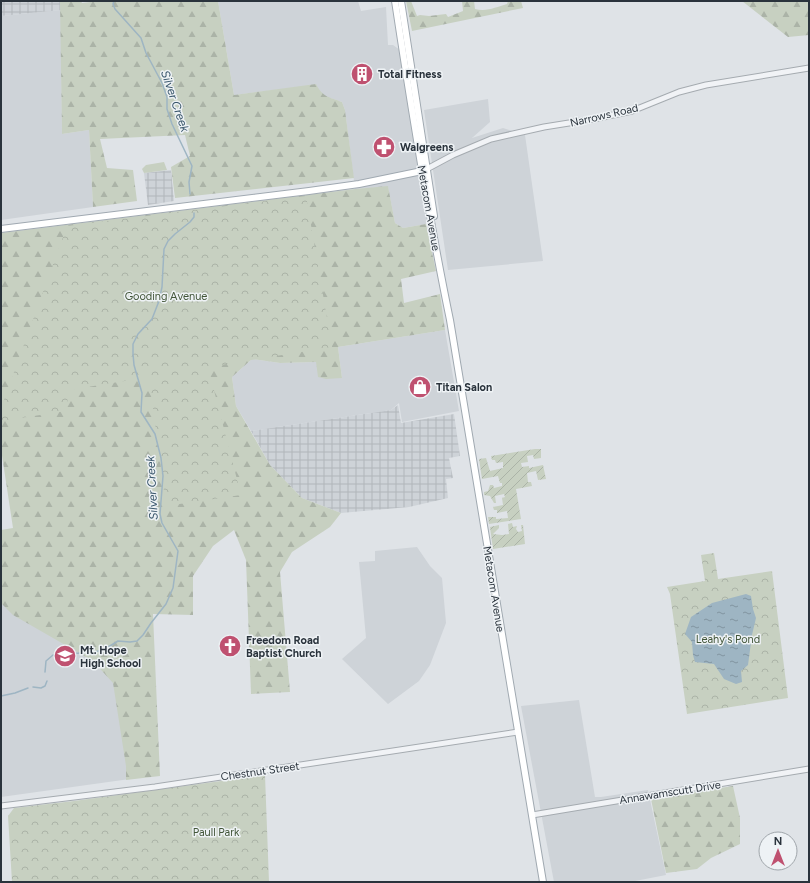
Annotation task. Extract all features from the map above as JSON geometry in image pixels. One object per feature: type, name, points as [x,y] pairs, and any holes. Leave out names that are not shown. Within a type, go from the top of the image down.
[{"type":"main road","name":"Metacom Avenue","points":[[395,1],[425,170]]},
{"type":"main road","name":"Metacom Avenue","points":[[401,1],[445,297],[543,882]]},
{"type":"main road","points":[[1,229],[309,191],[359,184],[425,170]]},
{"type":"street","name":"Narrows Road","points":[[425,170],[453,155],[492,139],[544,127],[632,111],[678,92],[706,85],[809,68]]},
{"type":"street","name":"Chestnut Street","points":[[1,806],[151,787],[518,732]]},
{"type":"street","name":"Annawamscutt Drive","points":[[532,815],[809,769]]},
{"type":"shaded area","points":[[1,1],[60,1],[61,10],[1,16]]},
{"type":"shaded area","points":[[218,1],[358,1],[361,11],[386,7],[388,45],[393,45],[400,50],[426,224],[403,228],[395,223],[388,187],[355,189],[345,110],[342,102],[320,93],[316,85],[234,95]]},
{"type":"shaded area","points":[[61,10],[62,134],[89,130],[93,207],[1,220],[1,16]]},
{"type":"shaded area","points":[[488,99],[490,122],[472,138],[503,128],[525,135],[543,261],[448,270],[424,110]]},
{"type":"shaded area","points":[[171,170],[174,201],[148,205],[144,173]]},
{"type":"shaded area","points":[[445,330],[459,411],[402,422],[399,403],[391,410],[251,431],[236,406],[232,377],[252,359],[280,363],[316,362],[342,378],[338,347]]},
{"type":"shaded area","points":[[398,405],[401,423],[454,414],[460,456],[449,458],[453,478],[446,479],[448,498],[409,507],[341,513],[302,498],[270,465],[251,431],[391,410]]},
{"type":"shaded area","name":"Mt. Hope High School","points":[[118,515],[137,778],[1,797],[1,533]]},
{"type":"shaded area","points":[[417,547],[430,566],[442,578],[446,623],[430,665],[419,681],[388,704],[342,659],[366,638],[359,562],[375,561],[375,551]]},
{"type":"shaded area","points":[[579,700],[595,797],[648,790],[666,875],[630,882],[554,882],[521,706]]},
{"type":"green space","points":[[60,1],[81,1],[82,3],[99,1],[218,1],[234,95],[316,84],[324,95],[342,102],[345,110],[354,178],[175,198],[171,167],[190,156],[185,135],[100,139],[107,168],[133,170],[137,201],[93,207],[89,130],[62,134]]},
{"type":"green space","points":[[406,1],[411,1],[417,16],[446,14],[448,17],[463,11],[462,1],[474,1],[475,9],[479,10],[495,8],[507,4],[508,1],[521,1],[523,8],[412,31]]},
{"type":"green space","points":[[742,1],[809,1],[809,35],[788,37]]},
{"type":"green space","points":[[164,162],[167,170],[144,173],[142,169],[146,165]]},
{"type":"green space","points":[[388,186],[395,223],[403,228],[426,224],[436,271],[401,279],[404,303],[440,294],[445,330],[338,347],[342,378],[326,379],[318,377],[316,362],[280,363],[252,359],[232,377],[236,406],[270,465],[302,498],[341,513],[330,527],[292,552],[280,572],[290,692],[251,694],[246,560],[234,530],[213,546],[193,576],[193,615],[153,614],[160,776],[126,780],[126,766],[113,683],[93,661],[13,615],[1,603],[1,530],[13,528],[1,449],[1,233]]},
{"type":"green space","name":"Gooding Avenue","points":[[306,196],[332,347],[208,367],[241,495],[166,506],[149,377],[69,390],[66,411],[1,421],[1,408],[67,226]]},
{"type":"green space","points":[[541,449],[541,458],[534,459],[533,455],[527,456],[528,462],[521,463],[522,467],[529,466],[529,468],[543,465],[546,479],[538,480],[536,471],[527,473],[528,482],[531,482],[532,486],[516,489],[521,519],[489,524],[488,517],[496,517],[496,519],[508,518],[507,511],[497,513],[497,510],[494,510],[493,507],[503,505],[502,498],[505,497],[504,494],[495,496],[496,503],[494,503],[490,496],[484,495],[484,492],[488,491],[490,485],[493,485],[494,488],[502,486],[502,483],[500,483],[498,476],[482,479],[479,459],[486,458],[490,471],[503,468],[503,462],[496,463],[495,460],[492,460],[491,456]]},
{"type":"green space","points":[[512,523],[513,527],[517,526],[516,529],[518,532],[522,531],[521,525],[523,525],[525,544],[493,549],[490,527],[499,525],[499,528],[493,534],[509,534],[508,524]]},
{"type":"green space","name":"Leahy's Pond","points":[[714,553],[718,579],[772,571],[788,698],[687,714],[670,594],[667,587],[705,581],[701,555]]},
{"type":"green space","name":"Paull Park","points":[[265,775],[269,882],[12,882],[8,816],[14,808]]},
{"type":"green space","points":[[733,786],[740,818],[740,844],[711,858],[697,869],[666,873],[651,799]]},
{"type":"water","points":[[746,594],[751,596],[756,618],[748,665],[741,671],[742,682],[736,684],[724,679],[714,664],[695,662],[692,642],[685,634],[691,617],[712,603]]},
{"type":"waterway","name":"Silver Creek","points":[[114,1],[113,4],[115,9],[141,38],[146,53],[162,83],[167,97],[167,109],[172,124],[192,166],[189,182],[190,194]]},
{"type":"waterway","name":"Silver Creek","points":[[45,672],[46,661],[53,655],[95,652],[105,649],[118,641],[137,641],[166,604],[173,588],[178,551],[162,523],[160,514],[163,476],[161,458],[155,434],[141,412],[142,393],[134,365],[133,344],[138,334],[152,319],[159,301],[162,287],[164,249],[168,241],[190,222],[194,217],[194,213]]},
{"type":"waterway","name":"Silver Creek","points":[[33,687],[41,688],[45,686],[47,681]]},
{"type":"waterway","name":"Silver Creek","points":[[1,696],[28,688]]},
{"type":"place","name":"Total Fitness","points":[[362,74]]},
{"type":"place","name":"Walgreens","points":[[384,147]]},
{"type":"place","name":"Titan Salon","points":[[420,387]]},
{"type":"place","name":"Freedom Road Baptist Church","points":[[230,646]]},
{"type":"place","name":"Mt. Hope High School","points":[[65,656]]}]
